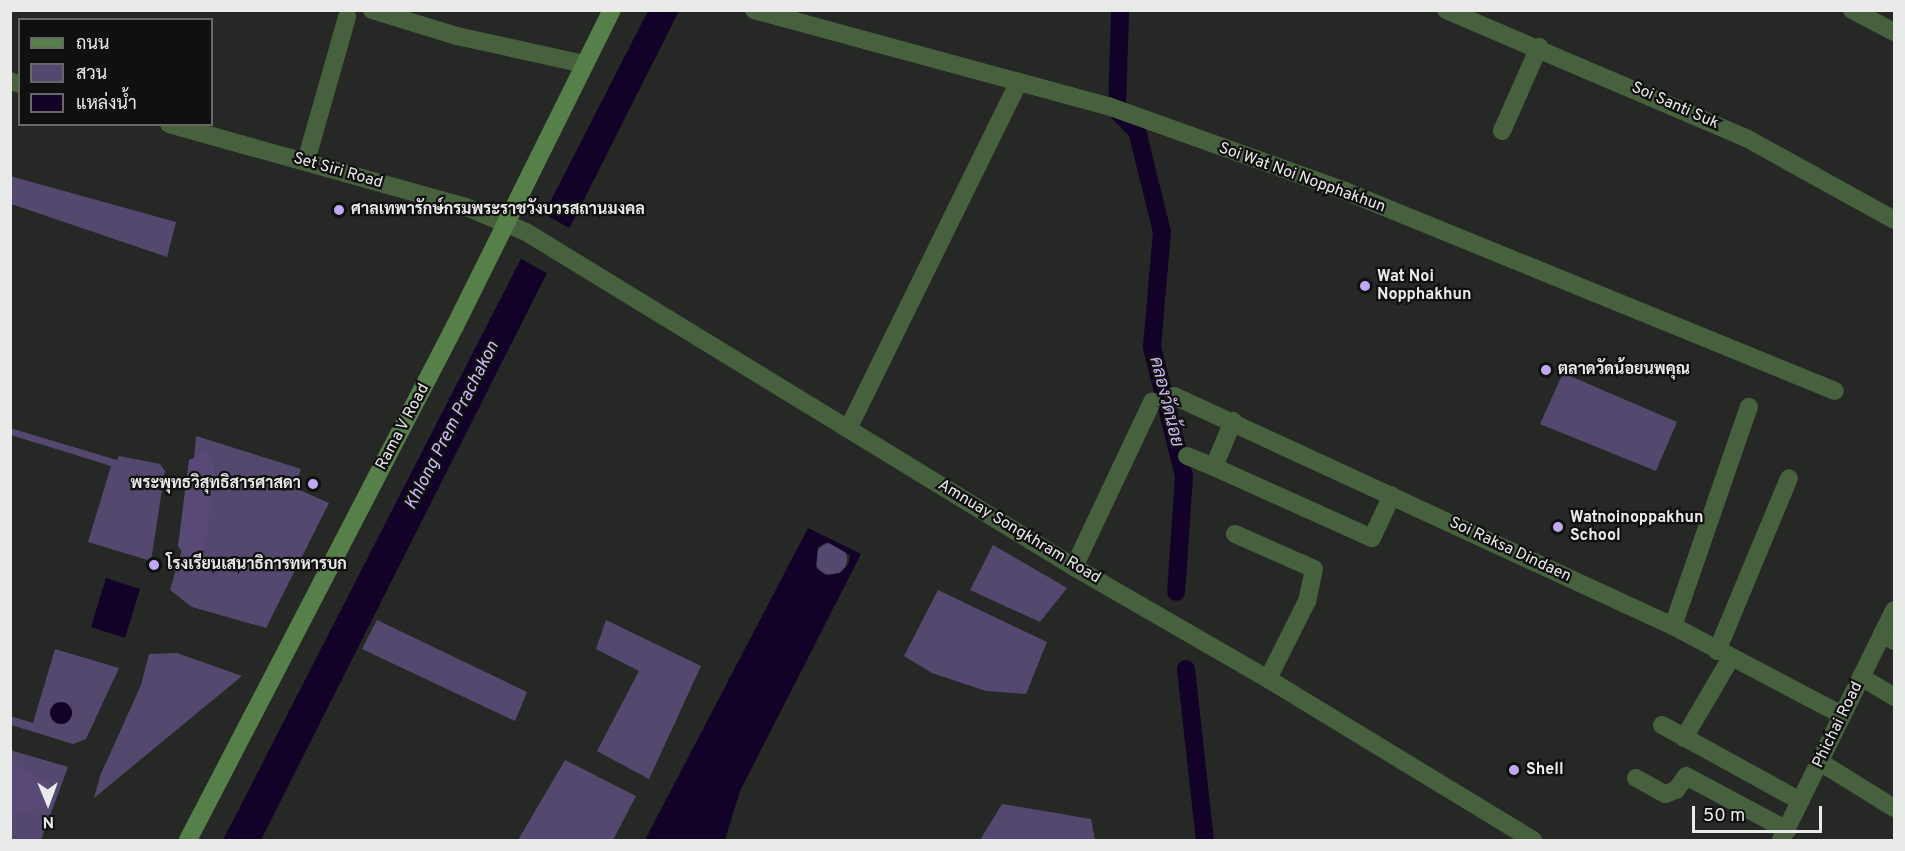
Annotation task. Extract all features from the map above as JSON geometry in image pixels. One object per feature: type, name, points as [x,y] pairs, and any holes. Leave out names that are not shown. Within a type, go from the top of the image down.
[{"type":"main road","name":"Rama V Road","points":[[188,840],[507,222],[612,10]]},
{"type":"street","points":[[372,10],[457,36],[584,64]]},
{"type":"street","name":"Soi Wat Noi Nopphakhun","points":[[754,10],[1108,106],[1345,191],[1834,391]]},
{"type":"street","name":"Soi Santi Suk","points":[[1446,10],[1539,47],[1748,139],[1894,220]]},
{"type":"street","points":[[1852,10],[1894,32]]},
{"type":"street","points":[[306,162],[347,17]]},
{"type":"street","points":[[1502,131],[1539,47]]},
{"type":"street","points":[[848,429],[1019,82]]},
{"type":"street","name":"Set Siri Road","points":[[176,126],[507,222]]},
{"type":"street","name":"Amnuay Songkhram Road","points":[[507,222],[634,296],[1074,567],[1268,679],[1533,840]]},
{"type":"street","name":"Soi Raksa Dindaen","points":[[1174,396],[1233,421],[1673,626],[1724,655],[1842,715]]},
{"type":"street","points":[[1074,567],[1152,402]]},
{"type":"street","points":[[1673,626],[1749,407]]},
{"type":"street","points":[[1214,466],[1233,421]]},
{"type":"street","points":[[1187,456],[1372,538],[1392,495]]},
{"type":"street","points":[[1684,738],[1724,655],[1789,478]]},
{"type":"street","points":[[1234,534],[1314,569],[1307,601],[1268,679]]},
{"type":"street","name":"Phichai Road","points":[[1784,835],[1861,677],[1888,638],[1894,610]]},
{"type":"street","points":[[1861,677],[1894,697]]},
{"type":"street","points":[[1662,725],[1800,801]]},
{"type":"street","points":[[1820,762],[1894,808]]},
{"type":"street","points":[[1636,778],[1665,794],[1676,790],[1686,776],[1784,835]]},
{"type":"green space","points":[[10,176],[176,222],[167,257],[11,204]]},
{"type":"green space","points":[[1563,373],[1677,422],[1656,471],[1540,424]]},
{"type":"green space","points":[[10,428],[117,460],[119,456],[160,464],[165,471],[151,561],[88,542],[111,466],[11,435]]},
{"type":"green space","points":[[196,436],[301,469],[295,488],[329,503],[266,628],[192,607],[170,590],[188,529]]},
{"type":"green space","points":[[831,543],[843,547],[847,559],[843,571],[831,575],[819,571],[815,559],[819,547]]},
{"type":"green space","points":[[993,545],[1067,588],[1040,622],[970,590]]},
{"type":"green space","points":[[938,590],[1047,642],[1026,694],[986,691],[932,673],[904,656]]},
{"type":"green space","points":[[377,620],[527,692],[515,721],[362,649]]},
{"type":"green space","points":[[606,620],[701,666],[649,779],[597,751],[639,671],[596,649]]},
{"type":"green space","points":[[55,649],[119,668],[86,739],[73,744],[11,725],[10,716],[33,723]]},
{"type":"green space","points":[[177,653],[242,676],[94,798],[100,776],[141,685],[149,654]]},
{"type":"green space","points":[[10,750],[68,767],[41,840],[11,840]]},
{"type":"green space","points":[[565,760],[636,796],[613,840],[518,840]]},
{"type":"green space","points":[[1002,804],[1091,819],[1095,840],[980,840]]},
{"type":"shaded area","points":[[207,452],[214,461],[214,482],[204,550],[186,558],[178,546],[189,460]]},
{"type":"shaded area","points":[[10,761],[53,786],[46,807],[11,816]]},
{"type":"water","name":"Khlong Prem Prachakon","points":[[648,11],[679,11],[261,840],[223,840]]},
{"type":"water","points":[[808,528],[861,554],[740,791],[725,840],[645,840]],"holes":[[[827,542],[850,555],[848,565],[840,573],[826,575],[816,568],[818,547]]]},
{"type":"water","points":[[106,578],[140,589],[125,638],[91,627]]},
{"type":"water","points":[[61,702],[69,705],[72,713],[69,721],[61,724],[53,721],[50,713],[53,705]]},
{"type":"pier","points":[[541,212],[571,229],[548,274],[518,257]]},
{"type":"waterway","name":"คลองวัดน้อย","points":[[1117,108],[1120,10]]},
{"type":"waterway","name":"คลองวัดน้อย","points":[[1119,113],[1137,131],[1162,232],[1152,347],[1184,476],[1176,592]]},
{"type":"waterway","name":"คลองวัดน้อย","points":[[1186,669],[1205,840]]},
{"type":"place","name":"ศาลเทพารักษ์กรมพระราชวังบวรสถานมงคล","points":[[339,210]]},
{"type":"place","name":"Wat Noi Nopphakhun","points":[[1365,286]]},
{"type":"place","name":"ตลาดวัดน้อยนพคุณ","points":[[1546,370]]},
{"type":"place","name":"พระพุทธวิสุทธิสารศาสดา","points":[[313,484]]},
{"type":"place","name":"Watnoinoppakhun School","points":[[1558,527]]},
{"type":"place","name":"โรงเรียนเสนาธิการทหารบก","points":[[154,565]]},
{"type":"place","name":"Shell","points":[[1514,770]]}]
